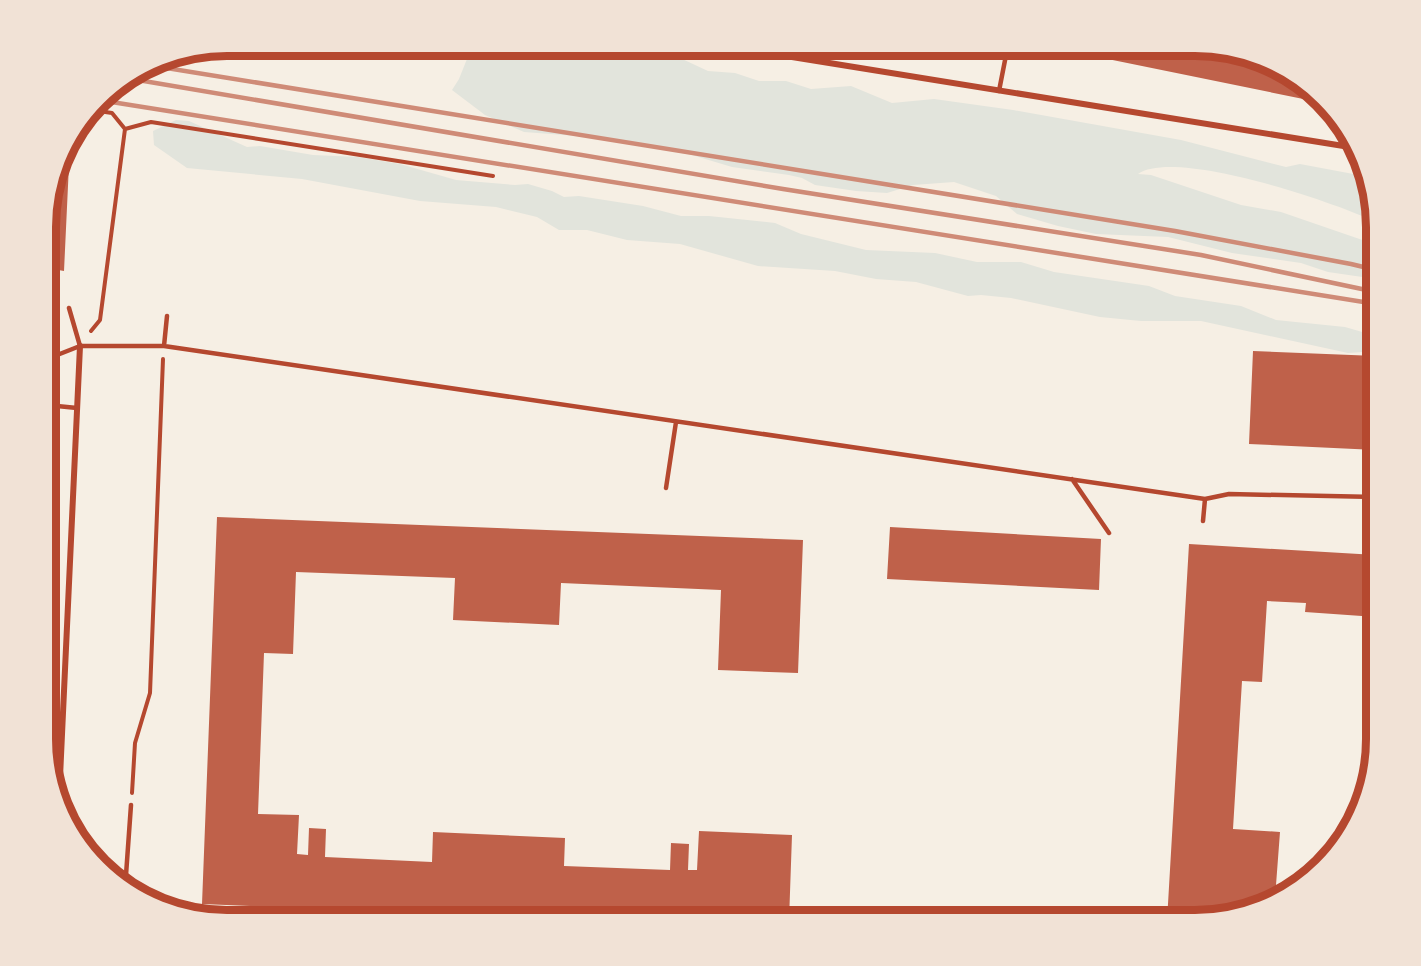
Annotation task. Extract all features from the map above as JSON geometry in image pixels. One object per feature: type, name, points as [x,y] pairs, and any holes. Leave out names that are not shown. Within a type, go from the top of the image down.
[{"type":"street","points":[[785,56],[1345,146]]},
{"type":"street","points":[[59,774],[80,346]]},
{"type":"lane","points":[[999,91],[1006,56]]},
{"type":"lane","points":[[69,308],[80,346]]},
{"type":"lane","points":[[164,346],[167,316]]},
{"type":"lane","points":[[56,355],[80,346],[164,346],[1205,499],[1229,494],[1365,497]]},
{"type":"lane","points":[[56,406],[77,408]]},
{"type":"lane","points":[[666,488],[676,422]]},
{"type":"lane","points":[[1072,479],[1109,533]]},
{"type":"lane","points":[[1203,521],[1205,499]]},
{"type":"lane","points":[[122,875],[126,875],[131,805]]},
{"type":"path","points":[[80,346],[100,320],[125,129],[112,113],[101,111]]},
{"type":"path","points":[[125,129],[151,122],[494,176]]},
{"type":"path","points":[[131,805],[135,743],[150,693],[164,346]]},
{"type":"shaded area","points":[[468,56],[676,56],[708,71],[735,73],[759,81],[786,81],[811,89],[851,86],[892,103],[934,99],[1013,110],[1181,140],[1286,167],[1300,164],[1357,175],[1365,217],[1292,191],[1218,172],[1185,168],[1157,168],[1138,174],[1151,175],[1241,205],[1281,212],[1365,241],[1365,277],[1328,272],[1301,263],[1232,253],[1168,237],[1096,234],[1058,226],[1017,214],[996,196],[954,182],[913,185],[887,193],[856,191],[815,185],[802,178],[789,175],[732,167],[692,155],[604,138],[524,132],[485,115],[452,90]]},
{"type":"shaded area","points":[[176,120],[189,121],[247,147],[260,146],[313,155],[358,157],[400,164],[456,180],[528,184],[564,197],[579,196],[643,206],[681,216],[709,216],[775,223],[801,234],[866,250],[935,253],[977,262],[1021,262],[1054,272],[1149,286],[1175,296],[1241,306],[1276,320],[1345,327],[1365,333],[1365,352],[1348,353],[1201,321],[1141,321],[1100,317],[1011,298],[968,296],[916,282],[876,279],[835,271],[758,266],[680,244],[627,240],[587,230],[559,230],[537,217],[496,207],[420,201],[302,179],[187,168],[154,145],[153,131]]},
{"type":"building","points":[[1093,56],[1194,56],[1239,61],[1270,73],[1290,84],[1309,100]]},
{"type":"building","points":[[69,161],[64,271],[56,270],[57,204],[61,182]]},
{"type":"building","points":[[1253,351],[1365,356],[1365,449],[1249,444]]},
{"type":"building","points":[[217,517],[803,540],[798,673],[718,670],[721,590],[561,583],[559,625],[453,620],[455,578],[296,572],[293,654],[264,653],[258,814],[299,815],[297,854],[308,855],[309,828],[326,829],[325,857],[432,862],[433,832],[565,838],[564,866],[670,870],[671,843],[689,844],[688,870],[697,870],[699,831],[792,835],[789,910],[348,910],[202,904]]},
{"type":"building","points":[[890,527],[1101,539],[1099,590],[887,579]]},
{"type":"building","points":[[1189,544],[1365,554],[1365,616],[1305,612],[1306,603],[1267,601],[1262,682],[1242,681],[1233,829],[1280,832],[1276,885],[1284,885],[1239,905],[1206,910],[1168,910]]},
{"type":"railway","points":[[164,68],[1175,231],[1365,267]]},
{"type":"railway","points":[[138,80],[783,189],[1201,255],[1365,290]]},
{"type":"railway","points":[[110,102],[1365,302]]}]
